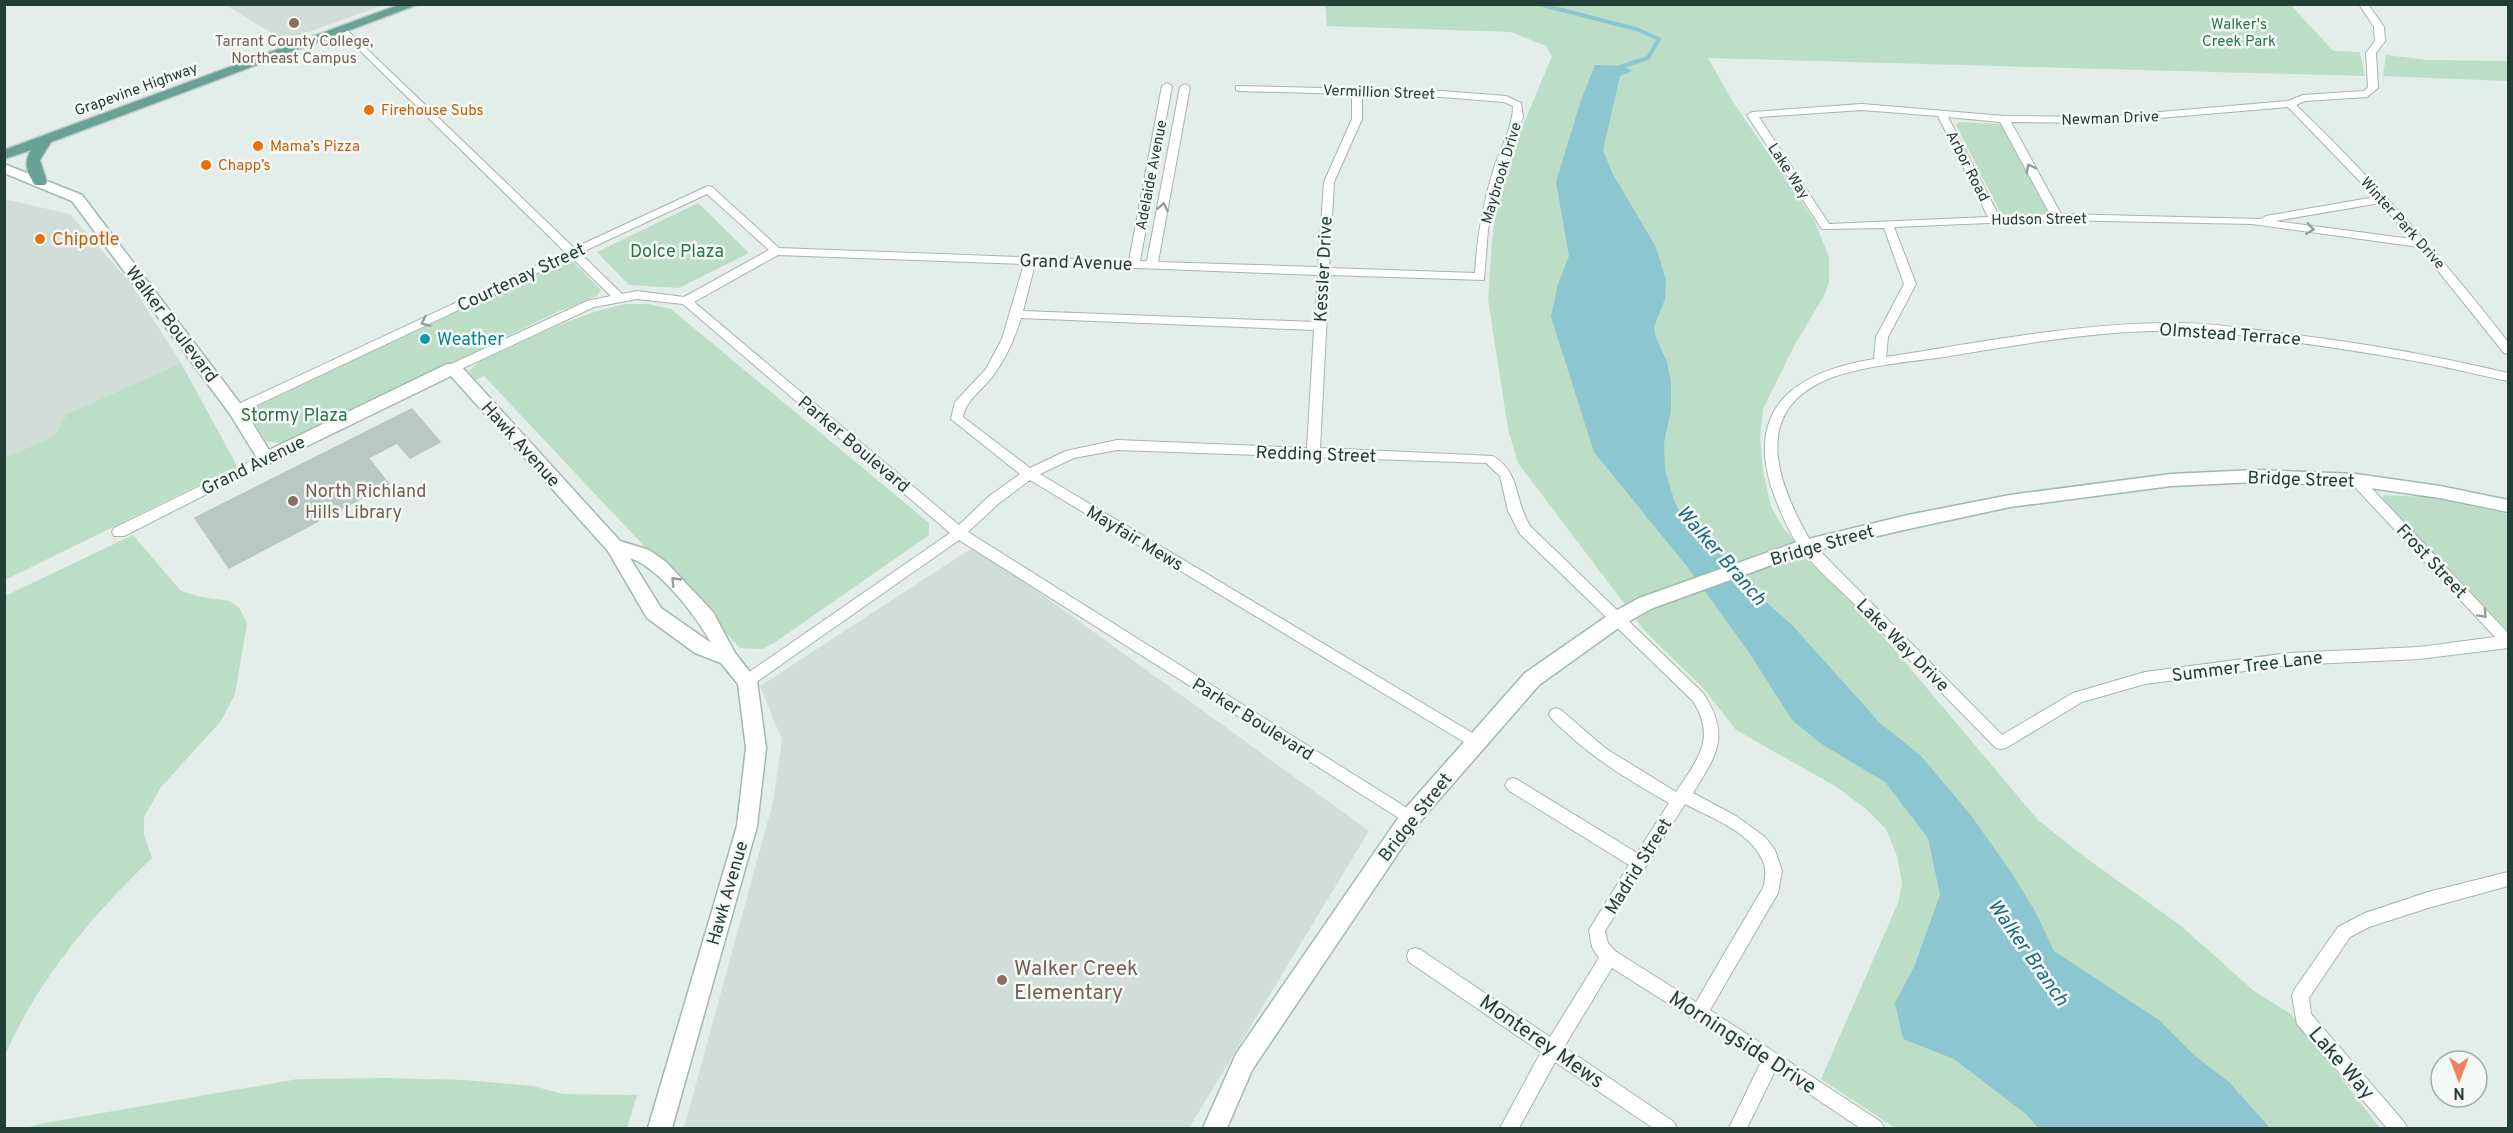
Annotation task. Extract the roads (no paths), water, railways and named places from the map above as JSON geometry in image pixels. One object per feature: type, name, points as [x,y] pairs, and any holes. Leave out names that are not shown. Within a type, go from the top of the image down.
[{"type":"main road","name":"Grapevine Highway","points":[[4,155],[413,4]]},
{"type":"main road","points":[[40,182],[32,166],[34,154],[46,140]]},
{"type":"street","name":"Newman Drive","points":[[1752,115],[1862,107],[2004,119],[2101,120],[2290,104],[2303,98],[2367,94],[2373,88],[2371,53],[2380,41],[2379,27],[2363,4]]},
{"type":"street","points":[[344,30],[618,297],[658,296],[686,301],[776,251]]},
{"type":"street","name":"Adelaide Avenue","points":[[1134,264],[1167,86]]},
{"type":"street","name":"Adelaide Avenue","points":[[1152,265],[1185,87]]},
{"type":"street","name":"Vermillion Street","points":[[1239,88],[1494,98],[1518,105]]},
{"type":"street","name":"Kessler Drive","points":[[1313,453],[1329,182],[1357,119],[1357,91]]},
{"type":"street","name":"Winter Park Drive","points":[[2290,104],[2339,151],[2423,244],[2508,350]]},
{"type":"street","name":"Maybrook Drive","points":[[1480,277],[1483,229],[1499,168],[1518,117],[1518,105]]},
{"type":"street","name":"Arbor Road","points":[[1941,113],[1995,219]]},
{"type":"street","name":"Lake Way","points":[[1752,115],[1826,227]]},
{"type":"street","points":[[2004,119],[2057,217]]},
{"type":"street","name":"Walker Boulevard","points":[[4,168],[77,198],[236,410],[266,459]]},
{"type":"street","name":"Courtenay Street","points":[[236,410],[708,189],[776,251]]},
{"type":"street","name":"Hudson Street","points":[[2252,221],[2382,199]]},
{"type":"street","name":"Hudson Street","points":[[1826,227],[2057,217],[2252,221],[2423,244]]},
{"type":"street","points":[[1806,546],[1785,510],[1772,459],[1771,438],[1779,411],[1810,382],[1832,374],[1879,363],[1882,338],[1910,284],[1888,225]]},
{"type":"street","name":"Grand Avenue","points":[[776,251],[1480,277]]},
{"type":"street","name":"Mayfair Mews","points":[[1031,260],[1016,314],[1000,359],[982,384],[959,405],[957,418],[978,437],[1028,472],[1474,742]]},
{"type":"street","name":"Grand Avenue","points":[[119,532],[561,316],[618,297]]},
{"type":"street","name":"Parker Boulevard","points":[[686,301],[959,533],[1410,818]]},
{"type":"street","points":[[1016,314],[1320,326]]},
{"type":"street","name":"Olmstead Terrace","points":[[1879,363],[2059,335],[2169,327],[2333,342],[2438,359],[2508,377]]},
{"type":"street","name":"Hawk Avenue","points":[[453,368],[614,546],[654,613],[702,648],[728,658]]},
{"type":"street","name":"Redding Street","points":[[747,681],[959,533],[987,503],[1028,472],[1079,452],[1117,445],[1489,459],[1506,472],[1513,507],[1525,530],[1617,619]]},
{"type":"street","name":"Bridge Street","points":[[1215,1128],[1244,1062],[1410,818],[1532,678],[1617,619],[1657,599],[1806,546],[2010,501],[2172,480],[2256,476],[2356,480],[2440,492],[2508,506]]},
{"type":"street","name":"Frost Street","points":[[2356,480],[2508,641]]},
{"type":"street","name":"Hawk Avenue","points":[[614,546],[643,555],[660,567],[706,617],[728,658],[747,681],[756,748],[747,826],[660,1128]]},
{"type":"street","name":"Lake Way Drive","points":[[1806,546],[2001,743]]},
{"type":"street","name":"Madrid Street","points":[[1609,957],[1600,947],[1598,930],[1709,754],[1711,744],[1710,719],[1705,706],[1687,685],[1617,619]]},
{"type":"street","name":"Summer Tree Lane","points":[[2001,743],[2078,697],[2145,678],[2289,659],[2419,653],[2508,641]]},
{"type":"street","points":[[1556,714],[1577,736],[1610,763],[1682,798],[1761,842],[1771,855],[1775,873],[1772,888],[1699,1012]]},
{"type":"street","points":[[1513,785],[1640,863]]},
{"type":"street","name":"Lake Way","points":[[2398,1128],[2303,1018],[2300,996],[2344,932],[2365,921],[2428,900],[2508,879]]},
{"type":"street","name":"Monterey Mews","points":[[1415,956],[1668,1128]]},
{"type":"street","points":[[1509,1128],[1553,1048],[1609,957]]},
{"type":"street","name":"Morningside Drive","points":[[1609,957],[1699,1012],[1875,1128]]},
{"type":"street","points":[[1738,1128],[1772,1059]]},
{"type":"water","points":[[1595,65],[1622,66],[1632,71],[1620,76],[1603,150],[1612,173],[1656,247],[1666,280],[1665,299],[1654,327],[1656,338],[1667,362],[1671,382],[1671,410],[1664,443],[1665,470],[1675,503],[1686,523],[1708,540],[1757,594],[1792,625],[1880,723],[1920,755],[1970,814],[2011,872],[2035,911],[2054,951],[2159,1020],[2195,1056],[2229,1082],[2270,1128],[2038,1128],[2027,1115],[1954,1059],[1903,1039],[1895,1003],[1914,967],[1940,895],[1928,838],[1885,782],[1820,743],[1792,720],[1750,654],[1689,569],[1594,452],[1551,317],[1558,284],[1569,256],[1556,182],[1581,100]]},
{"type":"waterway","name":"Walker Branch","points":[[1539,4],[1636,29],[1659,39],[1648,58],[1617,68]]},
{"type":"place","name":"Tarrant County College, Northeast Campus","points":[[294,23]]},
{"type":"place","name":"Firehouse Subs","points":[[369,110]]},
{"type":"place","name":"Mama’s Pizza","points":[[258,146]]},
{"type":"place","name":"Chapp’s","points":[[206,165]]},
{"type":"place","name":"Chipotle","points":[[40,239]]},
{"type":"place","name":"Weather","points":[[425,339]]},
{"type":"place","name":"North Richland Hills Library","points":[[293,501]]},
{"type":"place","name":"Walker Creek Elementary","points":[[1002,980]]},
{"type":"park label","name":"Walker's Creek Park","points":[[2239,32]]},
{"type":"park label","name":"Dolce Plaza","points":[[677,251]]},
{"type":"park label","name":"Stormy Plaza","points":[[294,415]]}]
